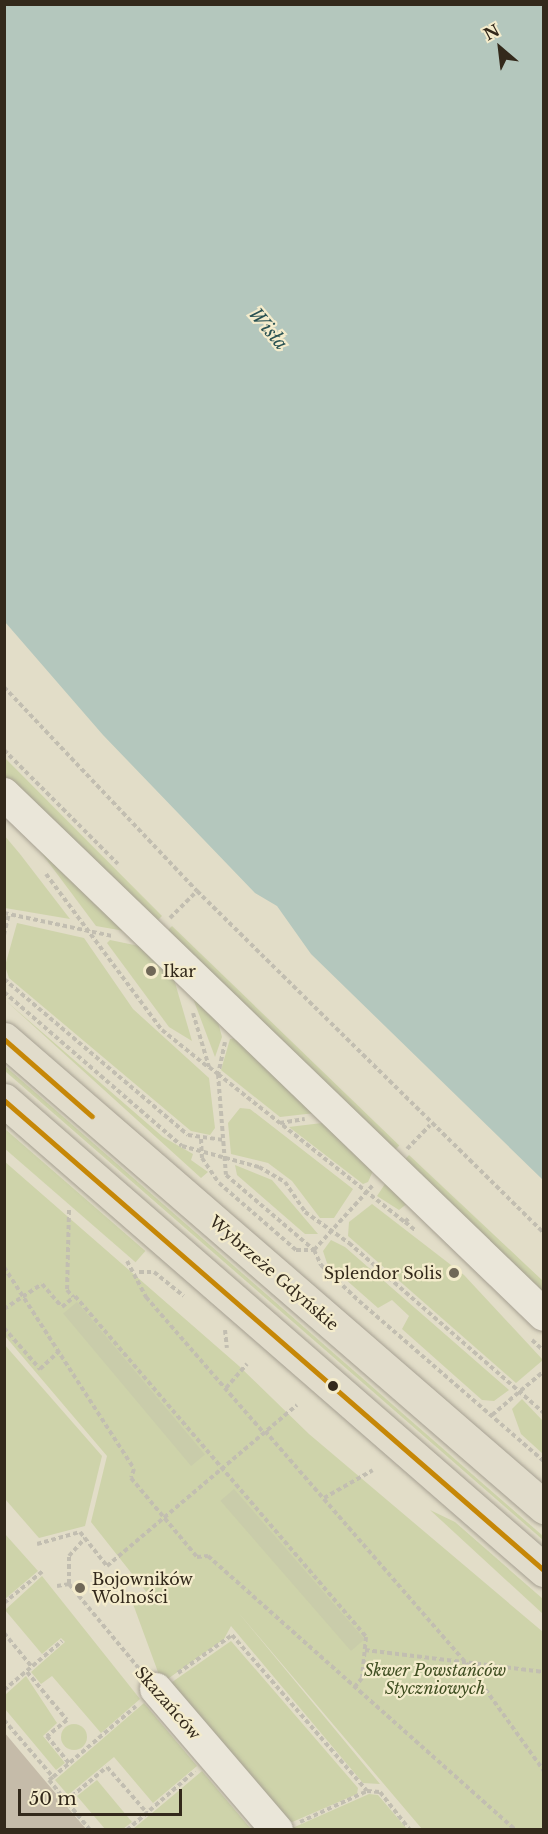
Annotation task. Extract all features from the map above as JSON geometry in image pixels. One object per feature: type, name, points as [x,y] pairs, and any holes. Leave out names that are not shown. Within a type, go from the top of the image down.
[{"type":"main road","name":"Wybrzeże Gdyńskie","points":[[4,1039],[543,1507]]},
{"type":"main road","points":[[4,1100],[543,1570]]},
{"type":"street","points":[[4,794],[543,1315]]},
{"type":"street","name":"Skazańców","points":[[156,1689],[213,1756],[285,1827]]},
{"type":"path","points":[[4,687],[197,891],[430,1125],[543,1233]]},
{"type":"path","points":[[40,866],[162,1030],[366,1193]]},
{"type":"path","points":[[4,935],[7,914],[90,932],[154,939],[197,891]]},
{"type":"path","points":[[4,979],[188,1135],[201,1139],[223,1140]]},
{"type":"path","points":[[4,992],[182,1146],[225,1156],[272,1173],[330,1233],[543,1413]]},
{"type":"path","points":[[192,1010],[208,1067]]},
{"type":"path","points":[[219,1183],[226,1175],[218,1074],[232,1015]]},
{"type":"path","points":[[201,1139],[201,1151],[219,1183],[296,1250],[314,1250],[430,1125]]},
{"type":"path","points":[[226,1175],[314,1250],[321,1265],[359,1301],[543,1461]]},
{"type":"path","points":[[69,1209],[68,1290],[366,1637],[362,1678],[353,1689]]},
{"type":"path","points":[[127,1261],[146,1297],[324,1498],[372,1560],[468,1665],[543,1770]]},
{"type":"path","points":[[4,1267],[134,1469],[131,1478],[197,1557],[208,1556],[353,1689],[516,1830]]},
{"type":"path","points":[[140,1272],[154,1272],[189,1299]]},
{"type":"path","points":[[4,1309],[42,1284],[62,1307],[73,1297]]},
{"type":"path","points":[[4,1328],[40,1368],[59,1352]]},
{"type":"path","points":[[225,1330],[227,1348]]},
{"type":"path","points":[[226,1388],[247,1364]]},
{"type":"path","points":[[492,1415],[543,1371]]},
{"type":"path","points":[[37,1544],[80,1532],[107,1566],[297,1405]]},
{"type":"path","points":[[324,1498],[373,1470]]},
{"type":"path","points":[[57,1586],[69,1584],[69,1556],[85,1538]]},
{"type":"path","points":[[4,1603],[44,1570]]},
{"type":"path","name":"Skazańców","points":[[69,1584],[156,1689]]},
{"type":"path","points":[[4,1633],[32,1667]]},
{"type":"path","points":[[90,1830],[49,1780],[156,1689],[232,1635],[367,1791]]},
{"type":"path","points":[[4,1690],[62,1641]]},
{"type":"path","points":[[365,1650],[468,1665],[543,1672]]},
{"type":"path","points":[[27,1671],[67,1720],[47,1736],[69,1762]]},
{"type":"path","points":[[4,1720],[52,1777]]},
{"type":"path","points":[[127,1830],[213,1756]]},
{"type":"path","points":[[66,1801],[107,1767],[147,1813]]},
{"type":"path","points":[[285,1827],[367,1791],[380,1792],[410,1830]]},
{"type":"green space","points":[[4,757],[162,916],[154,924],[5,776]]},
{"type":"green space","points":[[4,835],[20,854],[70,919],[5,908]]},
{"type":"green space","points":[[37,847],[130,932],[96,926]]},
{"type":"green space","points":[[17,923],[84,938],[133,1009],[209,1078],[215,1128],[210,1135],[191,1131],[9,978],[5,966]]},
{"type":"green space","points":[[172,926],[399,1146],[391,1154],[164,935]]},
{"type":"green space","points":[[110,940],[144,947],[171,969],[192,1041],[169,1027],[107,943]]},
{"type":"green space","points":[[191,993],[215,1011],[222,1037],[215,1057]]},
{"type":"green space","points":[[5,1000],[163,1137],[193,1154],[191,1160],[208,1172],[201,1178]]},
{"type":"green space","points":[[245,1036],[315,1113],[280,1117],[221,1070],[230,1039]]},
{"type":"green space","points":[[5,1066],[543,1536],[543,1540],[5,1071]]},
{"type":"green space","points":[[240,1108],[250,1109],[353,1189],[334,1218],[320,1218],[292,1181],[268,1163],[231,1154],[228,1123]]},
{"type":"green space","points":[[330,1122],[373,1171],[368,1182],[363,1184],[289,1127]]},
{"type":"green space","points":[[5,1129],[145,1251],[136,1262],[4,1148]]},
{"type":"green space","points":[[409,1155],[543,1281],[543,1304],[400,1165]]},
{"type":"green space","name":"Skwer Powstańców Styczniowych","points":[[4,1161],[239,1366],[309,1434],[543,1632],[543,1829],[422,1829],[237,1611],[380,1784],[363,1783],[231,1626],[224,1639],[162,1683],[133,1604],[148,1594],[91,1522],[107,1456],[5,1336]]},
{"type":"green space","points":[[235,1165],[272,1180],[318,1234],[305,1234],[237,1175]]},
{"type":"green space","points":[[387,1181],[409,1202],[399,1210],[377,1196]]},
{"type":"green space","points":[[372,1204],[464,1275],[543,1360],[516,1383],[348,1236],[349,1222]]},
{"type":"green space","points":[[331,1240],[345,1247],[509,1390],[494,1401],[482,1400],[402,1329],[409,1316],[392,1300],[378,1308],[327,1263],[323,1251]]},
{"type":"green space","points":[[77,1302],[205,1454],[191,1466],[63,1314]]},
{"type":"green space","points":[[4,1344],[102,1456],[85,1526],[39,1538],[5,1499]]},
{"type":"green space","points":[[522,1399],[543,1421],[543,1454],[521,1434],[512,1409]]},
{"type":"green space","points":[[234,1489],[365,1639],[351,1651],[220,1501]]},
{"type":"green space","points":[[430,1510],[455,1522],[543,1599],[543,1614]]},
{"type":"green space","points":[[5,1534],[38,1571],[5,1599]]},
{"type":"green space","points":[[42,1576],[140,1699],[101,1733],[52,1676],[41,1684],[31,1672],[65,1642],[61,1638],[42,1654],[5,1610]]},
{"type":"green space","points":[[231,1641],[358,1788],[357,1794],[283,1826],[165,1687]]},
{"type":"green space","points":[[26,1676],[57,1723],[43,1736],[65,1763],[56,1770],[5,1709],[5,1695]]},
{"type":"green space","points":[[144,1703],[197,1766],[153,1803],[114,1757],[68,1795],[55,1780]]},
{"type":"green space","points":[[74,1724],[83,1728],[87,1737],[83,1746],[74,1750],[65,1746],[61,1737],[65,1728]]},
{"type":"green space","points":[[202,1771],[251,1829],[133,1829],[176,1793]]},
{"type":"green space","points":[[97,1780],[132,1822],[123,1829],[105,1829],[77,1796]]},
{"type":"green space","points":[[369,1794],[378,1795],[407,1829],[288,1830]]},
{"type":"water","name":"Wisła","points":[[5,4],[543,5],[543,1180],[311,954],[277,906],[255,893],[103,735],[5,622]]},
{"type":"building","points":[[4,1732],[62,1801],[87,1830],[4,1830]]},
{"type":"transit line","points":[[4,1039],[92,1116]]},
{"type":"transit line","points":[[4,1100],[544,1570]]},
{"type":"place","name":"Ikar","points":[[151,971]]},
{"type":"place","name":"Splendor Solis","points":[[454,1273]]},
{"type":"place","name":"Bojowników Wolności","points":[[80,1588]]}]
